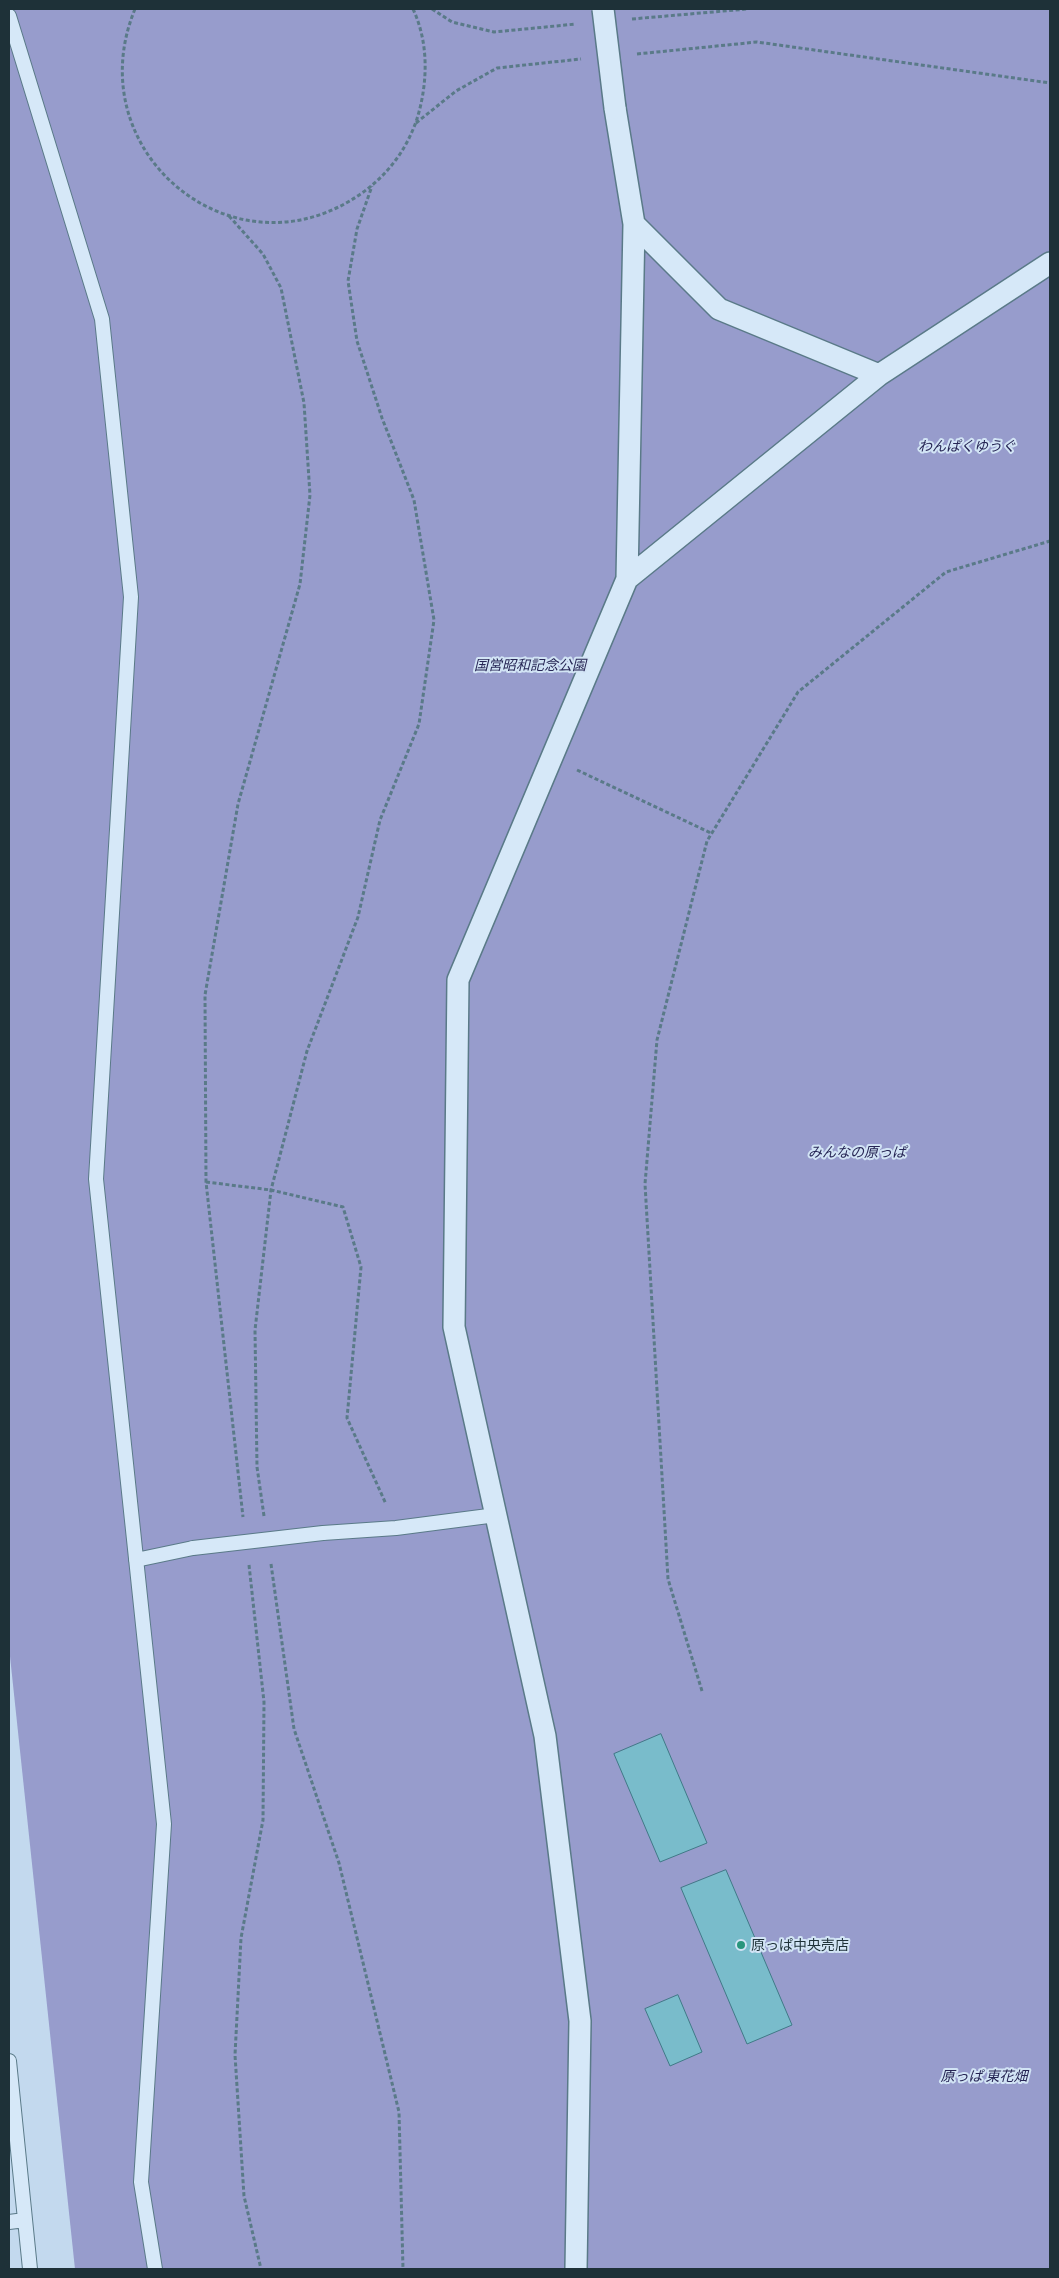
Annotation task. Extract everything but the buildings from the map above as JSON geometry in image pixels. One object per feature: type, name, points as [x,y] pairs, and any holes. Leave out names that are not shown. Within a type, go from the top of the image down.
[{"type":"street","points":[[576,2269],[580,2021],[545,1736],[454,1327],[458,980],[627,579],[634,224],[615,108],[603,9]]},
{"type":"street","points":[[634,224],[719,309],[879,375]]},
{"type":"street","points":[[627,579],[879,375],[1050,263]]},
{"type":"lane","points":[[9,16],[102,319],[131,598],[96,1179],[164,1824],[141,2182],[155,2269]]},
{"type":"lane","points":[[136,1560],[193,1548],[323,1533],[396,1528],[496,1515]]},
{"type":"lane","points":[[9,2061],[30,2269]]},
{"type":"lane","points":[[9,2222],[25,2220]]},
{"type":"path","points":[[135,9],[127,27],[122,53],[121,80],[125,106],[134,130],[157,168],[182,192],[205,206],[229,216],[279,222],[304,219],[328,212],[351,201],[372,186],[390,168],[405,146],[416,122],[424,95],[426,67],[422,38],[413,9]]},
{"type":"path","points":[[632,54],[757,42],[1050,83]]},
{"type":"path","points":[[416,122],[456,91],[497,68],[584,59]]},
{"type":"path","points":[[265,1526],[257,1467],[255,1330],[271,1190],[307,1051],[358,917],[380,820],[419,724],[434,620],[414,500],[382,418],[357,341],[348,281],[357,230],[372,186]]},
{"type":"path","points":[[229,216],[263,254],[281,288],[304,402],[310,495],[300,584],[238,804],[205,995],[206,1182],[244,1526]]},
{"type":"path","points":[[702,1690],[668,1579],[646,1184],[657,1040],[707,841],[798,692],[946,572],[1050,541]]},
{"type":"path","points":[[551,758],[711,833]]},
{"type":"path","points":[[206,1182],[271,1190],[343,1207],[361,1267],[347,1418],[396,1528]]},
{"type":"path","points":[[247,1555],[264,1702],[263,1820],[242,1938],[235,2055],[244,2196],[261,2269]]},
{"type":"path","points":[[269,1555],[294,1729],[339,1862],[399,2112],[403,2269]]},
{"type":"green space","name":"国営昭和記念公園","points":[[9,9],[1050,9],[1050,2269],[75,2269],[9,1647]]},
{"type":"place","name":"原っぱ中央売店","points":[[741,1945]]},
{"type":"park label","name":"わんぱくゆうぐ","points":[[967,446]]},
{"type":"park label","name":"みんなの原っぱ","points":[[857,1152]]},
{"type":"park label","name":"原っぱ 東花畑","points":[[984,2076]]}]
